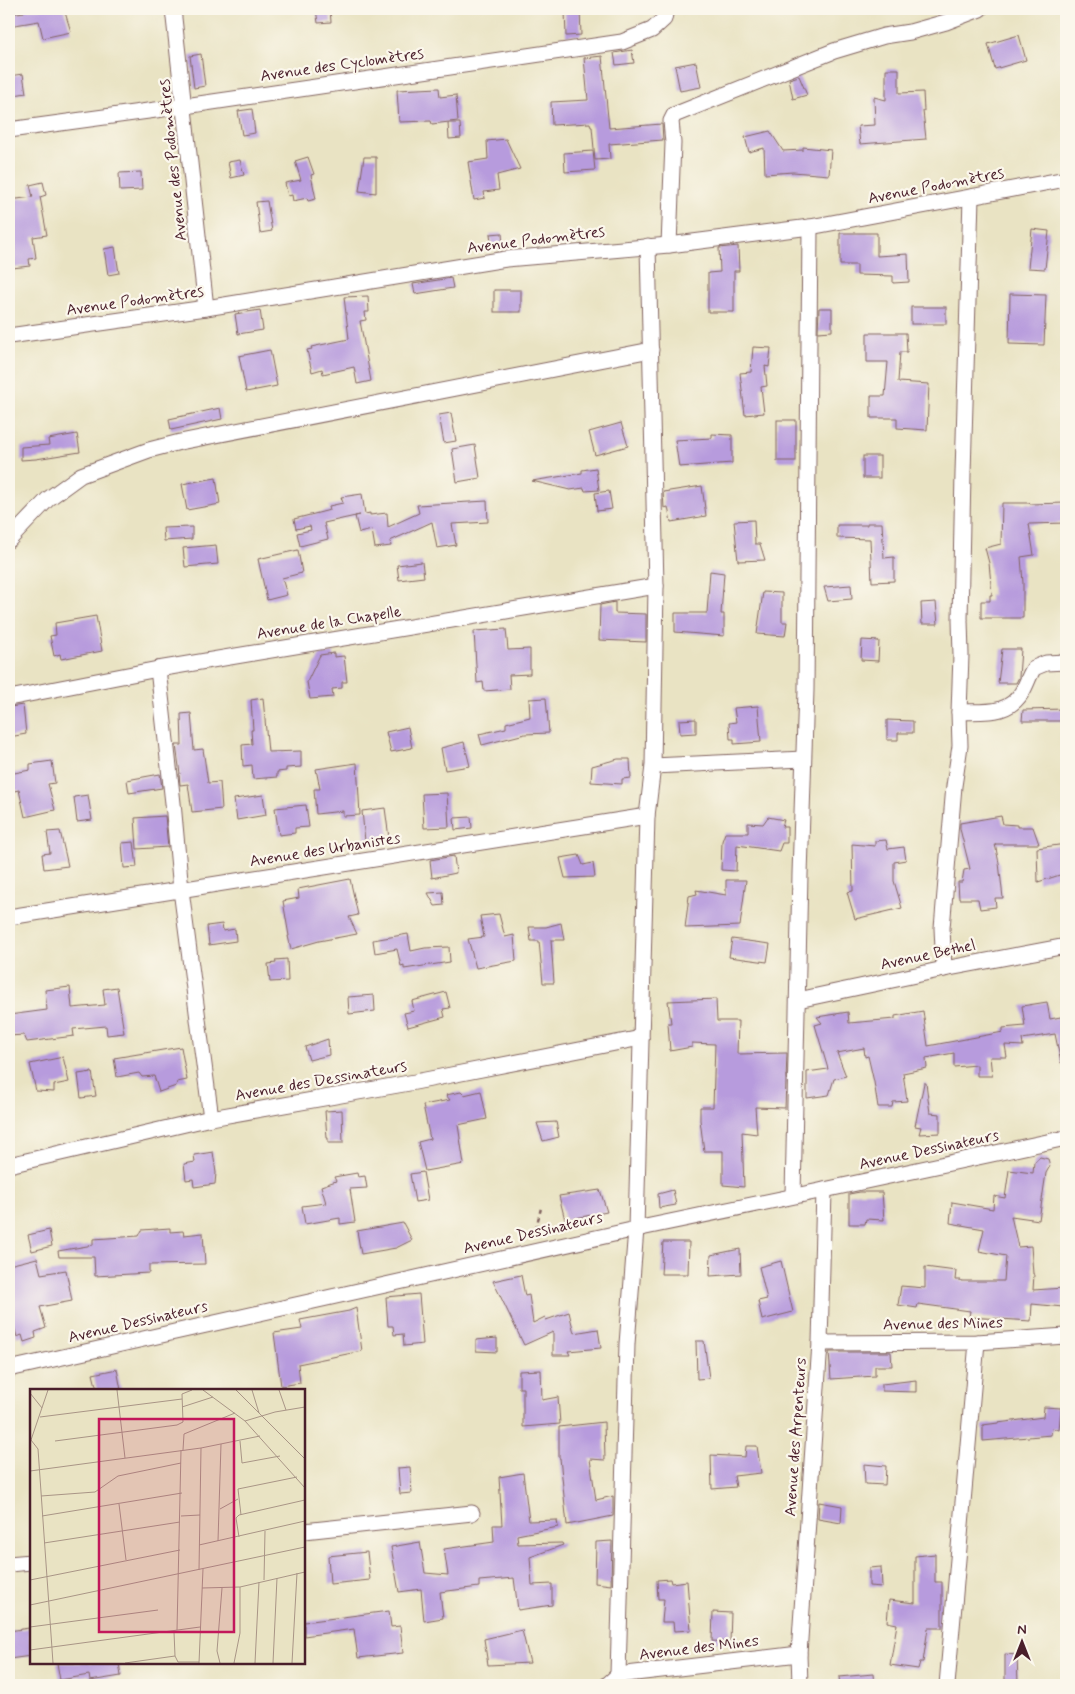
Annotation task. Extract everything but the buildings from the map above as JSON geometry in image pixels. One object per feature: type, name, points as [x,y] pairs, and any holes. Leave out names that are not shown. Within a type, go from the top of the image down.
[{"type":"street","name":"Avenue des Podomètres","points":[[173,9],[206,308]]},
{"type":"street","name":"Avenue des Cyclomètres","points":[[9,130],[622,42],[652,30],[664,19],[666,9]]},
{"type":"street","points":[[669,245],[673,143],[671,121],[674,114],[834,51],[884,36],[910,32],[946,22],[980,9]]},
{"type":"street","name":"Avenue Podomètres","points":[[9,336],[206,308],[506,259],[669,245],[810,227],[1066,179]]},
{"type":"street","points":[[944,969],[942,928],[954,786],[960,746],[960,620],[971,197]]},
{"type":"street","points":[[794,1195],[806,690],[810,227]]},
{"type":"street","points":[[613,1680],[628,1344],[636,1228],[647,816],[652,766],[656,586],[648,246]]},
{"type":"street","points":[[9,540],[33,514],[80,475],[149,450],[180,442],[651,350]]},
{"type":"street","name":"Avenue de la Chapelle","points":[[9,698],[158,669],[656,586]]},
{"type":"street","points":[[959,712],[1005,709],[1021,695],[1034,668],[1046,663],[1066,662]]},
{"type":"street","points":[[158,669],[181,890],[211,1118]]},
{"type":"street","points":[[652,766],[803,759]]},
{"type":"street","name":"Avenue des Urbanistes","points":[[9,917],[647,816]]},
{"type":"street","name":"Avenue Bethel","points":[[798,1000],[944,969],[1066,946]]},
{"type":"street","name":"Avenue des Dessinateurs","points":[[9,1165],[211,1118],[415,1082],[641,1038]]},
{"type":"street","name":"Avenue Dessinateurs","points":[[9,1369],[636,1228],[1066,1138]]},
{"type":"street","name":"Avenue des Arpenteurs","points":[[800,1685],[799,1654],[820,1343],[824,1190]]},
{"type":"street","name":"Avenue des Mines","points":[[820,1343],[977,1342],[1066,1336]]},
{"type":"street","points":[[947,1685],[977,1342]]},
{"type":"street","points":[[305,1531],[472,1513]]},
{"type":"street","points":[[9,1564],[30,1562]]},
{"type":"street","name":"Avenue des Mines","points":[[613,1680],[799,1654]]},
{"type":"path","points":[[530,1252],[541,1208]]}]
